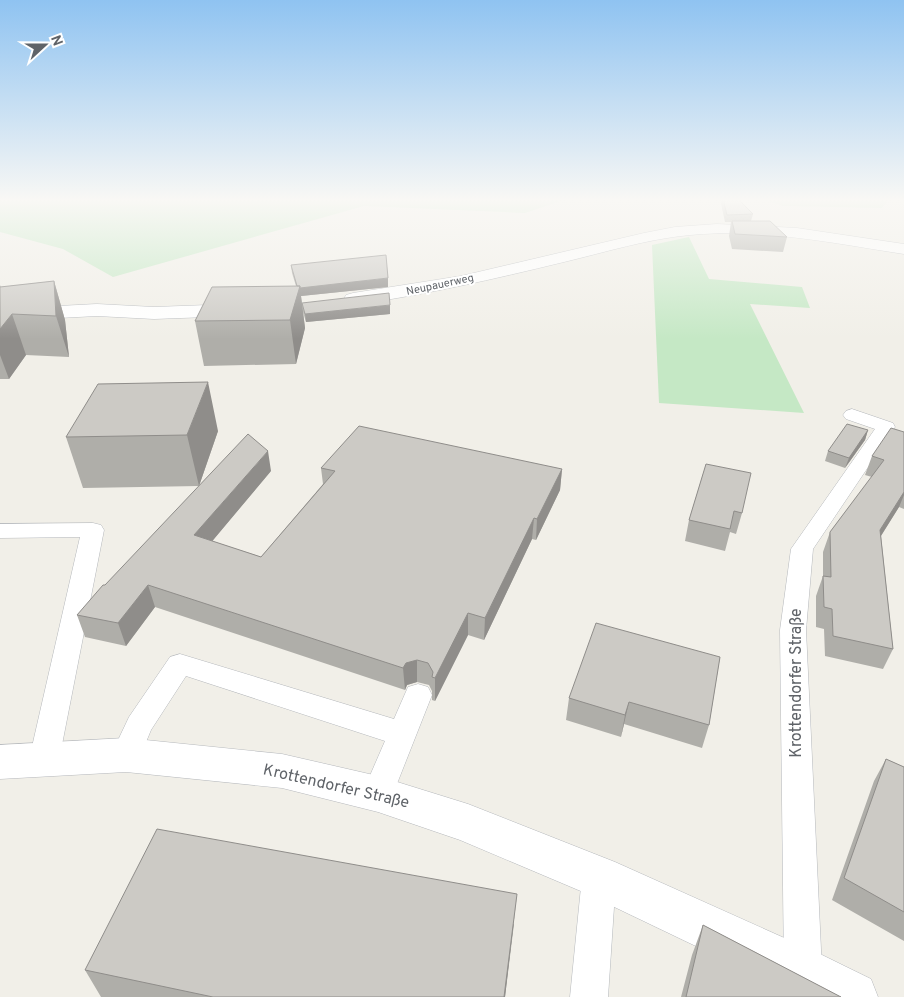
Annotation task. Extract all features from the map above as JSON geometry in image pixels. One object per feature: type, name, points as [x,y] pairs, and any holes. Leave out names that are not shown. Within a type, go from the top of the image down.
[{"type":"street","name":"Neupauerweg","points":[[337,301],[424,289],[608,246]]},
{"type":"street","name":"Neupauerweg","points":[[881,246],[904,249]]},
{"type":"street","points":[[0,319],[40,313],[97,310],[164,313],[250,309]]},
{"type":"street","name":"Krottendorfer Straße","points":[[0,762],[126,756],[282,771],[378,794],[468,822],[599,877],[803,971],[853,997]]},
{"type":"lane","name":"Krottendorfer Straße","points":[[803,971],[793,630],[802,549],[886,427],[852,416]]},
{"type":"lane","points":[[0,531],[93,530],[44,760]]},
{"type":"lane","points":[[126,756],[139,725],[180,664],[402,734]]},
{"type":"lane","points":[[378,794],[418,695]]},
{"type":"lane","points":[[589,997],[599,877]]},
{"type":"green space","points":[[50,246],[224,246],[113,277],[63,249]]},
{"type":"green space","points":[[652,246],[693,246],[709,279],[802,287],[810,308],[750,304],[804,413],[659,403]]},
{"type":"building","points":[[386,255],[388,278],[300,288],[300,286],[297,286],[291,265]]},
{"type":"building","points":[[54,281],[56,316],[12,314],[0,329],[0,287]]},
{"type":"building","points":[[300,286],[290,320],[195,321],[212,287]]},
{"type":"building","points":[[389,293],[390,305],[305,314],[302,303]]},
{"type":"building","points":[[208,382],[187,435],[66,437],[98,384]]},
{"type":"building","points":[[847,424],[868,430],[849,458],[828,451]]},
{"type":"building","points":[[359,426],[562,469],[537,519],[534,518],[485,618],[468,613],[435,678],[432,677],[433,672],[428,663],[417,660],[406,663],[403,668],[148,585],[118,623],[77,615],[103,585],[248,434],[268,451],[194,535],[261,557],[335,471],[321,468]]},
{"type":"building","points":[[891,428],[904,432],[904,492],[880,530],[893,649],[833,636],[832,609],[824,607],[823,576],[831,577],[830,532],[884,460],[872,456]]},
{"type":"building","points":[[706,464],[751,473],[742,513],[734,511],[730,529],[689,520]]},
{"type":"building","points":[[596,623],[720,657],[709,725],[629,702],[625,715],[569,698]]},
{"type":"building","points":[[886,759],[904,767],[904,912],[844,878]]},
{"type":"building","points":[[157,829],[517,894],[504,997],[213,997],[85,970]]},
{"type":"building","points":[[703,925],[841,997],[686,997]]}]
